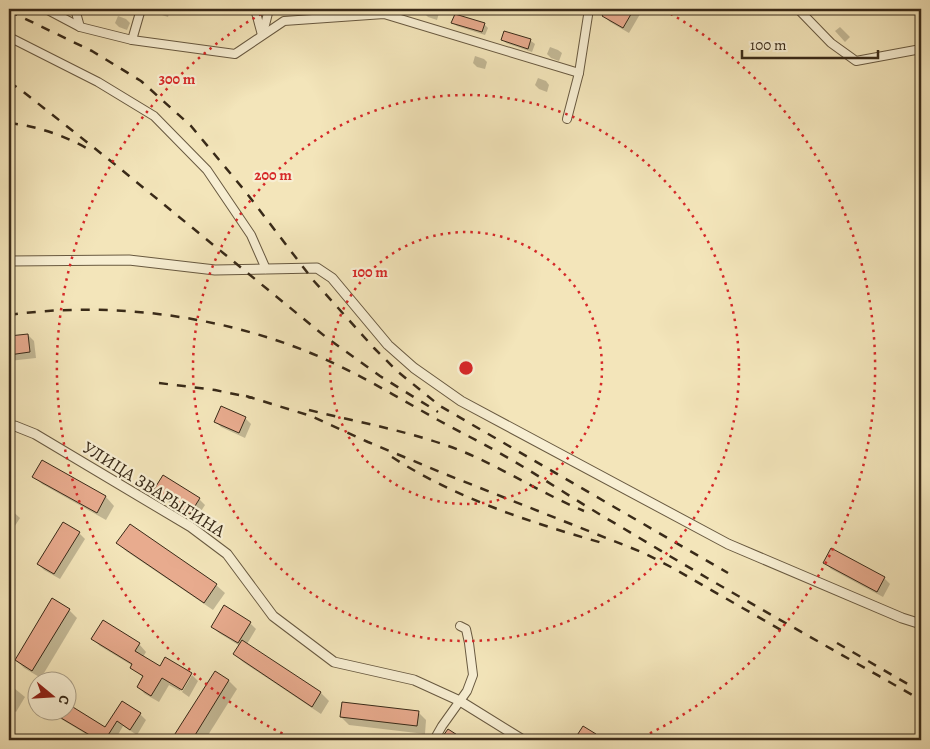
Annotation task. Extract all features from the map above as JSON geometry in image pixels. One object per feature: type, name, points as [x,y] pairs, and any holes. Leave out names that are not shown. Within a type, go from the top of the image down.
[{"type":"street","points":[[46,9],[80,27],[132,40],[235,54],[284,21],[385,12],[579,73]]},
{"type":"street","points":[[75,9],[80,27]]},
{"type":"street","points":[[132,40],[141,9]]},
{"type":"street","points":[[255,9],[262,35]]},
{"type":"street","points":[[262,35],[270,9]]},
{"type":"street","points":[[567,119],[579,73],[589,9]]},
{"type":"street","points":[[798,9],[831,42],[856,61],[921,49]]},
{"type":"street","points":[[9,37],[98,82],[154,116],[207,170],[251,235],[266,269]]},
{"type":"street","points":[[9,260],[129,260],[215,270],[317,268],[332,278],[388,345],[414,368],[461,401],[728,544],[878,608],[921,624]]},
{"type":"street","name":"УЛИЦА ЗВАРЫГИНА","points":[[9,426],[15,426],[35,434],[190,527],[227,554],[273,616],[334,662],[414,680],[460,701],[524,740]]},
{"type":"street","points":[[434,740],[467,691],[473,675],[466,629],[460,626]]},
{"type":"building","points":[[607,9],[634,9],[623,28],[602,16]]},
{"type":"building","points":[[455,14],[485,23],[482,32],[451,23]]},
{"type":"building","points":[[504,31],[531,39],[528,49],[501,40]]},
{"type":"building","points":[[28,334],[30,352],[9,355],[9,336]]},
{"type":"building","points":[[221,406],[246,417],[239,433],[214,422]]},
{"type":"building","points":[[42,460],[106,496],[97,513],[32,477]]},
{"type":"building","points":[[163,475],[200,498],[190,514],[153,491]]},
{"type":"building","points":[[63,522],[80,532],[54,574],[37,564]]},
{"type":"building","points":[[130,524],[217,584],[204,603],[116,543]]},
{"type":"building","points":[[831,548],[885,577],[877,592],[823,563]]},
{"type":"building","points":[[52,598],[70,609],[32,671],[15,660]]},
{"type":"building","points":[[224,605],[251,622],[238,643],[211,627]]},
{"type":"building","points":[[103,620],[140,643],[135,651],[160,666],[165,657],[192,673],[182,690],[162,678],[151,696],[137,687],[143,676],[130,668],[132,664],[91,639]]},
{"type":"building","points":[[242,640],[321,692],[312,707],[233,654]]},
{"type":"building","points":[[215,671],[229,680],[192,740],[178,740],[173,737]]},
{"type":"building","points":[[122,701],[141,713],[130,730],[117,721],[105,740],[98,740],[68,722],[78,722],[78,710],[105,727]]},
{"type":"building","points":[[342,702],[419,711],[417,726],[340,717]]},
{"type":"building","points":[[583,726],[596,734],[592,740],[574,740]]},
{"type":"building","points":[[448,729],[465,740],[440,740]]},
{"type":"railway","points":[[9,11],[92,51],[141,81],[191,126],[245,191],[313,280],[397,371],[440,406],[728,573]]},
{"type":"railway","points":[[9,82],[112,162],[327,338],[380,376],[438,412]]},
{"type":"railway","points":[[9,123],[50,132],[88,149]]},
{"type":"railway","points":[[9,315],[85,310],[163,315],[240,329],[313,354],[361,377],[501,454],[693,570],[921,700]]},
{"type":"railway","points":[[159,383],[215,390],[253,398]]},
{"type":"railway","points":[[246,396],[311,416],[445,474],[644,553],[788,634]]},
{"type":"railway","points":[[309,410],[407,433],[445,445],[480,459],[584,511]]},
{"type":"railway","points":[[392,457],[442,485],[496,508],[606,544]]},
{"type":"railway","points":[[837,643],[913,687]]}]
